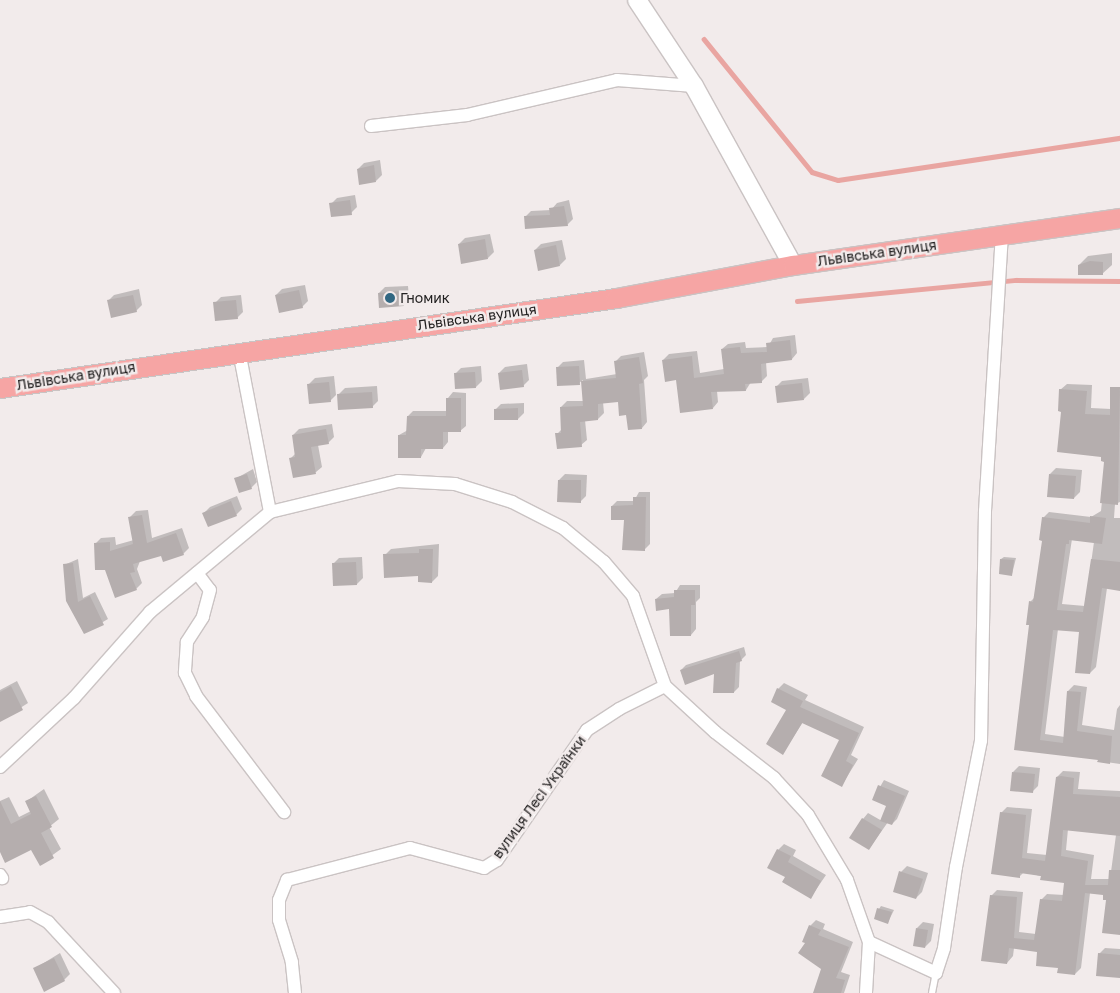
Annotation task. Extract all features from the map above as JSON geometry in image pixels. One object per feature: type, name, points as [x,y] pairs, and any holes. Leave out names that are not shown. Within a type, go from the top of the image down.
[{"type":"main road","name":"Львівська вулиця","points":[[0,388],[239,351],[616,298],[793,265],[1120,218]]},
{"type":"street","points":[[637,0],[694,86],[793,265]]},
{"type":"street","points":[[371,126],[467,115],[618,80],[694,86]]},
{"type":"street","points":[[869,942],[936,973],[944,948],[956,867],[981,741],[985,511],[1002,235]]},
{"type":"street","points":[[239,351],[270,512]]},
{"type":"street","points":[[0,767],[74,698],[150,612],[270,512],[398,482],[455,484],[512,502],[563,528],[604,562],[633,596],[665,686],[715,732],[774,778],[808,815],[847,880],[869,942],[866,993]]},
{"type":"street","points":[[197,572],[210,590],[203,618],[187,642],[185,672],[196,696],[284,812]]},
{"type":"street","name":"вулиця Лесі Українки","points":[[295,993],[292,962],[279,920],[279,900],[287,880],[410,848],[484,868],[497,860],[587,730],[619,709],[665,686]]},
{"type":"street","points":[[0,918],[30,912],[48,922],[114,993]]},
{"type":"lane","points":[[932,993],[936,973]]},
{"type":"building","points":[[374,165],[376,182],[359,185],[357,169]]},
{"type":"building","points":[[350,200],[352,215],[331,217],[329,203]]},
{"type":"building","points":[[564,206],[568,226],[525,229],[524,216],[550,215],[549,208]]},
{"type":"building","points":[[485,239],[488,259],[461,264],[458,244]]},
{"type":"building","points":[[556,245],[560,266],[538,271],[534,250]]},
{"type":"building","points":[[1090,261],[1103,262],[1103,275],[1078,275],[1078,265]]},
{"type":"building","points":[[299,290],[303,308],[279,313],[275,295]]},
{"type":"building","points":[[402,291],[404,306],[379,308],[378,293]]},
{"type":"building","points":[[133,295],[137,312],[111,318],[107,300]]},
{"type":"building","points":[[236,300],[238,319],[215,321],[213,302]]},
{"type":"building","points":[[790,340],[792,360],[761,364],[762,383],[745,384],[746,391],[711,392],[713,409],[680,413],[676,380],[665,382],[662,360],[692,356],[694,378],[724,374],[721,349],[740,347],[741,353],[767,352],[766,343]]},
{"type":"building","points":[[639,357],[643,383],[639,384],[642,429],[628,430],[626,415],[619,416],[618,402],[598,404],[598,420],[580,422],[582,447],[557,449],[555,433],[561,433],[560,407],[583,406],[581,381],[616,378],[614,361]]},
{"type":"building","points":[[579,366],[580,385],[557,386],[556,367]]},
{"type":"building","points":[[522,370],[524,387],[500,390],[498,373]]},
{"type":"building","points":[[475,372],[476,388],[455,389],[454,373]]},
{"type":"building","points":[[329,382],[331,402],[309,404],[307,384]]},
{"type":"building","points":[[802,383],[804,400],[777,403],[775,386]]},
{"type":"building","points":[[1110,387],[1120,387],[1118,505],[1100,503],[1104,462],[1101,461],[1101,457],[1057,452],[1061,412],[1058,411],[1059,389],[1087,391],[1085,414],[1110,415]]},
{"type":"building","points":[[372,392],[373,408],[338,410],[337,394]]},
{"type":"building","points":[[446,398],[461,398],[461,432],[443,432],[443,449],[421,449],[421,458],[398,458],[398,435],[406,435],[407,416],[446,416]]},
{"type":"building","points":[[518,408],[518,420],[494,420],[494,409]]},
{"type":"building","points":[[326,429],[329,444],[311,447],[316,474],[293,478],[289,458],[295,457],[292,435]]},
{"type":"building","points":[[247,474],[252,489],[239,493],[234,478]]},
{"type":"building","points":[[1049,474],[1076,476],[1074,499],[1047,497]]},
{"type":"building","points":[[558,480],[581,480],[581,503],[557,502]]},
{"type":"building","points":[[633,497],[646,497],[645,551],[622,550],[624,520],[611,520],[611,506],[633,505]]},
{"type":"building","points":[[231,501],[237,516],[208,527],[202,513]]},
{"type":"building","points":[[142,515],[147,543],[176,533],[184,555],[163,562],[161,556],[133,564],[135,572],[130,573],[137,590],[115,598],[105,570],[95,570],[94,543],[110,542],[110,551],[133,544],[128,517]]},
{"type":"building","points":[[1090,516],[1106,518],[1102,544],[1069,540],[1069,544],[1066,544],[1057,610],[1083,612],[1091,559],[1120,562],[1120,591],[1102,588],[1090,674],[1075,673],[1079,632],[1053,630],[1040,740],[1063,743],[1067,691],[1081,692],[1077,731],[1112,736],[1110,764],[1097,762],[1098,760],[1014,750],[1029,625],[1026,625],[1029,601],[1033,602],[1042,541],[1039,540],[1042,517],[1090,523]]},
{"type":"building","points":[[419,549],[433,549],[432,583],[418,582],[418,576],[384,578],[383,554],[419,553]]},
{"type":"building","points":[[1000,559],[1014,560],[1012,576],[999,574]]},
{"type":"building","points":[[356,562],[357,585],[333,586],[332,563]]},
{"type":"building","points":[[73,563],[78,602],[90,596],[104,625],[84,634],[66,601],[63,564]]},
{"type":"building","points":[[674,590],[695,590],[695,605],[691,605],[691,636],[670,636],[669,609],[656,611],[655,599],[674,597]]},
{"type":"building","points":[[739,651],[742,661],[736,663],[734,693],[713,693],[714,674],[685,685],[680,670]]},
{"type":"building","points":[[11,686],[23,710],[0,722],[0,692]]},
{"type":"building","points":[[777,688],[803,701],[800,707],[859,733],[846,761],[853,765],[842,787],[821,776],[839,740],[802,723],[783,755],[766,744],[786,710],[771,702]]},
{"type":"building","points":[[1012,772],[1035,774],[1033,793],[1010,791]]},
{"type":"building","points":[[1056,777],[1074,778],[1073,794],[1120,797],[1120,836],[1063,830],[1061,856],[1088,861],[1085,885],[1108,885],[1109,870],[1120,870],[1120,935],[1102,933],[1106,900],[1103,900],[1103,895],[1085,893],[1075,975],[1057,973],[1058,968],[1036,966],[1037,952],[1009,948],[1007,964],[981,961],[990,895],[1017,897],[1014,938],[1034,940],[1040,899],[1062,901],[1064,883],[1040,880],[1041,876],[1020,873],[1020,878],[991,874],[1000,812],[1026,815],[1022,858],[1045,861]]},
{"type":"building","points":[[878,785],[905,796],[892,825],[880,821],[886,806],[872,800]]},
{"type":"building","points":[[36,796],[52,827],[41,833],[54,858],[40,866],[31,850],[5,863],[0,852],[0,801],[11,824],[31,814],[25,801]]},
{"type":"building","points":[[862,818],[882,830],[869,850],[849,838]]},
{"type":"building","points":[[777,849],[791,856],[788,862],[821,881],[811,899],[782,882],[785,877],[767,868]]},
{"type":"building","points":[[899,871],[923,879],[916,899],[893,892]]},
{"type":"building","points":[[877,908],[892,912],[888,924],[874,919]]},
{"type":"building","points":[[809,925],[821,930],[818,935],[849,947],[836,978],[845,980],[841,993],[813,993],[821,969],[798,953],[805,943],[802,942]]},
{"type":"building","points":[[916,928],[928,930],[925,948],[913,946]]},
{"type":"building","points":[[1098,953],[1120,955],[1120,978],[1096,976]]},
{"type":"building","points":[[54,958],[65,981],[44,992],[33,968]]},
{"type":"waterway","points":[[704,39],[812,172],[838,180],[1120,138]]},
{"type":"waterway","points":[[797,301],[1016,280],[1120,281]]},
{"type":"place","name":"Гномик","points":[[390,298]]}]
